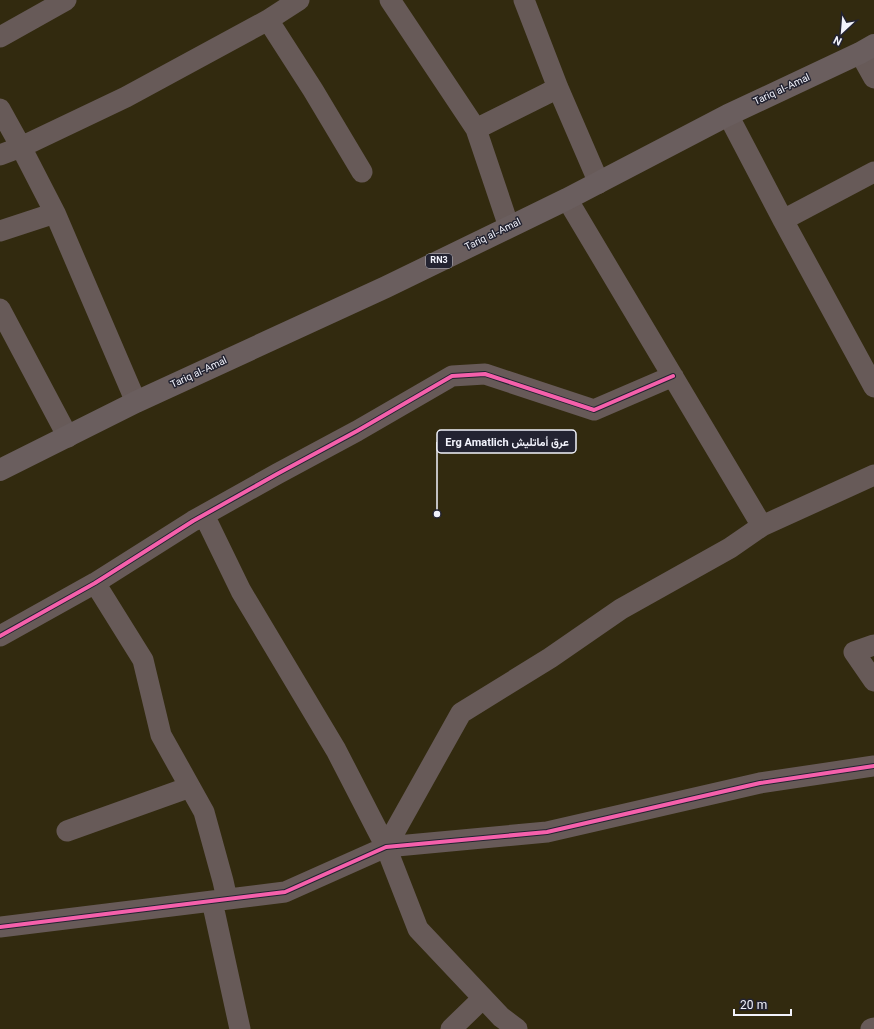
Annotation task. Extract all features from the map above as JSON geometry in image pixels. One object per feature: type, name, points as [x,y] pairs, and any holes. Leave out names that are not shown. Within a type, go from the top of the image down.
[{"type":"highway","name":"Tariq al-Amal","points":[[0,470],[136,402],[386,287],[599,183],[728,116],[867,49]]},
{"type":"street","points":[[0,37],[66,0]]},
{"type":"street","points":[[0,155],[21,147],[126,97],[268,20],[299,0]]},
{"type":"street","points":[[390,0],[476,129],[509,227]]},
{"type":"street","points":[[524,0],[558,88],[599,183]]},
{"type":"street","points":[[268,20],[313,90],[362,172]]},
{"type":"street","points":[[867,49],[874,78]]},
{"type":"street","points":[[476,129],[558,88]]},
{"type":"street","points":[[0,109],[55,213],[136,402]]},
{"type":"street","points":[[728,116],[782,220],[874,387]]},
{"type":"street","points":[[782,220],[874,172]]},
{"type":"street","points":[[567,199],[762,526]]},
{"type":"street","points":[[0,231],[55,213]]},
{"type":"street","points":[[0,309],[68,437]]},
{"type":"street","points":[[0,636],[95,583],[204,515],[452,376],[485,374],[594,410],[672,376]]},
{"type":"street","points":[[386,847],[461,713],[550,658],[621,609],[730,548],[762,526],[874,475]]},
{"type":"street","points":[[204,515],[241,591],[336,750],[386,847],[418,929],[501,1017],[516,1029]]},
{"type":"street","points":[[95,583],[143,660],[161,735],[204,812],[223,881],[219,900],[240,1029]]},
{"type":"street","points":[[874,645],[854,652],[874,681]]},
{"type":"street","points":[[0,927],[285,892],[386,847],[547,832],[760,782],[874,766]]},
{"type":"street","points":[[67,831],[190,787]]},
{"type":"street","points":[[452,1029],[483,998]]},
{"type":"sand","points":[[0,0],[874,0],[874,1029],[0,1029]]},
{"type":"cycle path","points":[[0,636],[95,583],[193,521],[357,431],[452,376],[485,374],[594,410],[673,376]]},
{"type":"cycle path","points":[[0,927],[285,892],[386,847],[547,832],[760,783],[874,766]]},
{"type":"place","name":"Erg Amatlich عرق أماتليش","points":[[437,514]]}]
